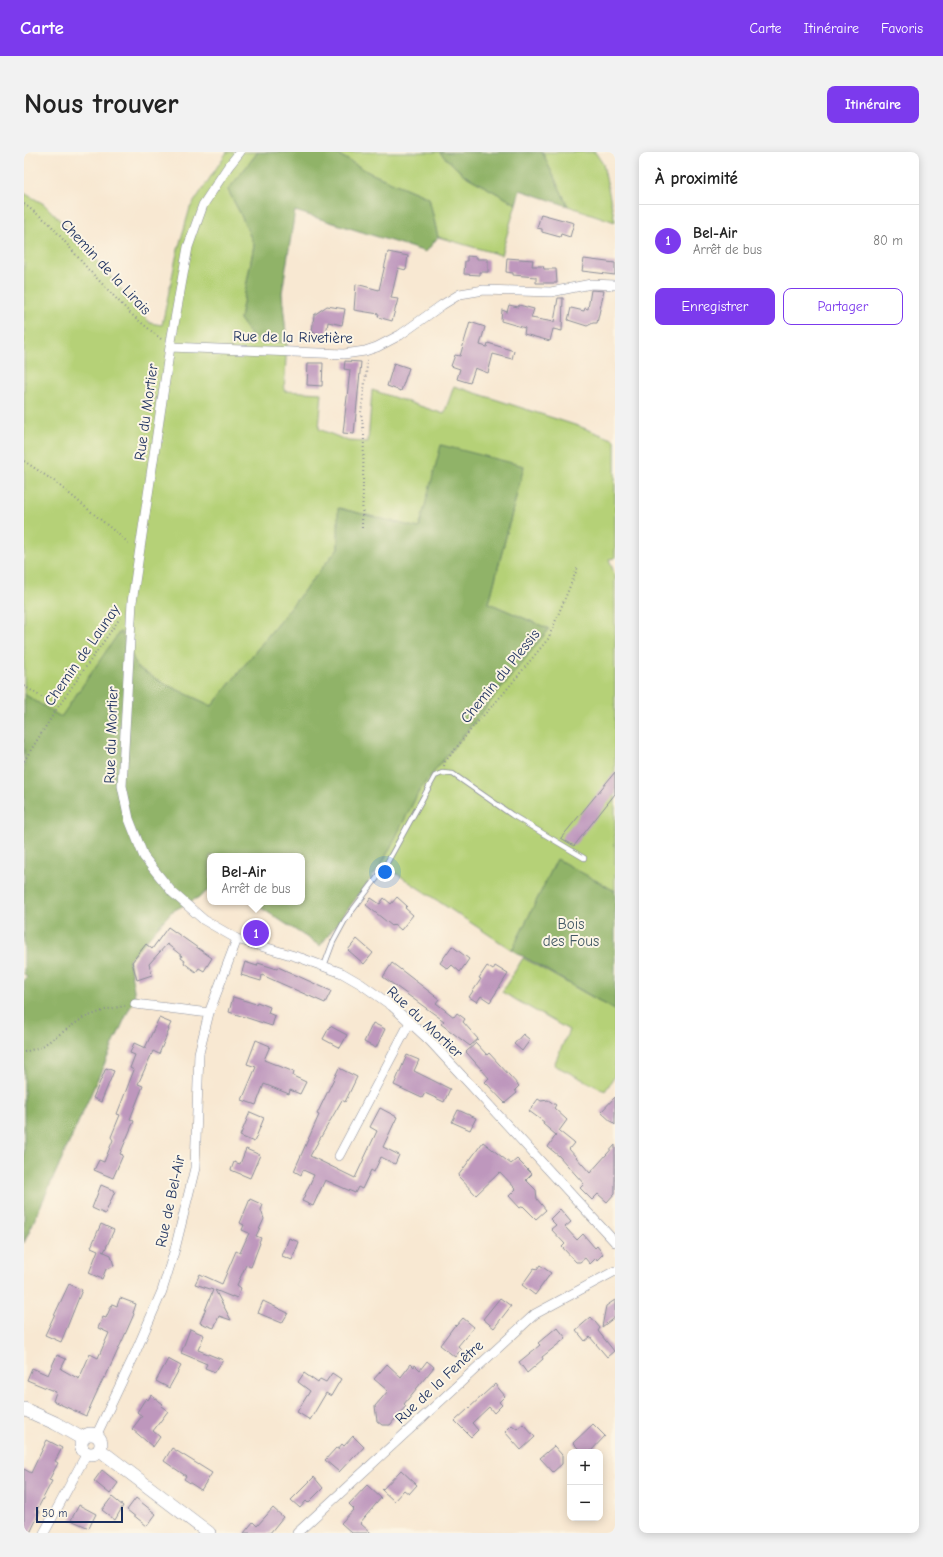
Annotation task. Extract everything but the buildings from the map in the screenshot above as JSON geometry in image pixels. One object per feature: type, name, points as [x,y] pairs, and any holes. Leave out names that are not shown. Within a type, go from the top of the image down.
[{"type":"street","name":"Rue du Mortier","points":[[240,152],[228,167],[203,205],[188,248],[170,347],[132,602],[122,786],[128,819],[144,857],[172,892],[204,920],[237,939],[324,966],[361,984],[392,1006],[430,1041],[615,1242]]},
{"type":"street","name":"Rue de la Rivetière","points":[[170,347],[344,354],[365,351],[377,347],[400,335],[460,294],[484,290],[551,292],[591,284],[615,285]]},
{"type":"street","name":"Rue de Bel-Air","points":[[90,1437],[133,1358],[159,1298],[175,1249],[195,1168],[199,1053],[209,1014],[237,939]]},
{"type":"street","points":[[135,1004],[209,1014]]},
{"type":"street","points":[[339,1156],[410,1022]]},
{"type":"street","name":"Rue de la Fenêtre","points":[[297,1533],[535,1314],[615,1271]]},
{"type":"street","points":[[24,1409],[90,1437],[83,1448],[93,1451],[209,1533]]},
{"type":"street","points":[[44,1533],[93,1451]]},
{"type":"lane","points":[[324,966],[333,942],[345,920],[383,870],[430,783],[435,776],[442,773],[453,774],[512,815],[584,858]]},
{"type":"path","name":"Chemin de la Lirais","points":[[24,204],[49,223],[131,314],[170,347]]},
{"type":"path","points":[[362,528],[364,434],[361,413],[367,366],[365,351]]},
{"type":"path","points":[[24,461],[54,480],[140,553]]},
{"type":"path","name":"Chemin du Plessis","points":[[442,773],[445,762],[548,639],[578,567]]},
{"type":"path","name":"Chemin de Launay","points":[[24,761],[58,707],[132,602]]},
{"type":"path","points":[[24,686],[58,707]]},
{"type":"path","points":[[24,1052],[41,1047],[83,1018],[108,1009],[135,1004]]},
{"type":"green space","points":[[227,152],[258,152],[228,190],[254,245],[240,319],[253,338],[287,343],[284,391],[322,393],[319,429],[348,441],[368,442],[372,390],[444,414],[454,386],[581,427],[615,440],[615,558],[609,559],[615,576],[615,891],[557,860],[512,950],[382,864],[420,789],[549,629],[489,603],[524,466],[419,529],[339,508],[338,548],[212,706],[163,683],[138,668],[82,686],[61,718],[24,694],[24,193],[44,204],[80,241],[150,323],[162,325],[177,253],[190,208]]},
{"type":"green space","points":[[258,152],[334,152],[370,173],[429,198],[438,237],[426,252],[295,211],[282,293],[287,343],[253,338],[240,319],[254,245],[228,190]]},
{"type":"green space","points":[[334,152],[439,152],[464,175],[516,204],[501,255],[438,237],[429,198],[370,173]]},
{"type":"green space","points":[[439,152],[542,152],[568,206],[520,190],[516,204],[464,175]]},
{"type":"green space","points":[[542,152],[595,152],[603,164],[615,222],[568,206]]},
{"type":"green space","points":[[441,445],[524,466],[489,603],[549,629],[420,789],[382,864],[320,946],[257,905],[305,905],[305,853],[207,853],[207,891],[171,912],[129,960],[135,996],[24,1243],[24,981],[27,976],[24,974],[24,694],[61,717],[120,631],[138,668],[163,683],[212,706],[338,548],[338,508],[419,528]]},
{"type":"green space","name":"Bois des Fous","points":[[557,859],[615,891],[615,1010],[512,950]]},
{"type":"green space","points":[[523,958],[615,1010],[615,1076],[605,1091],[554,1065],[569,1030],[502,992]]},
{"type":"place","name":"Bel-Air","points":[[256,933]]}]
